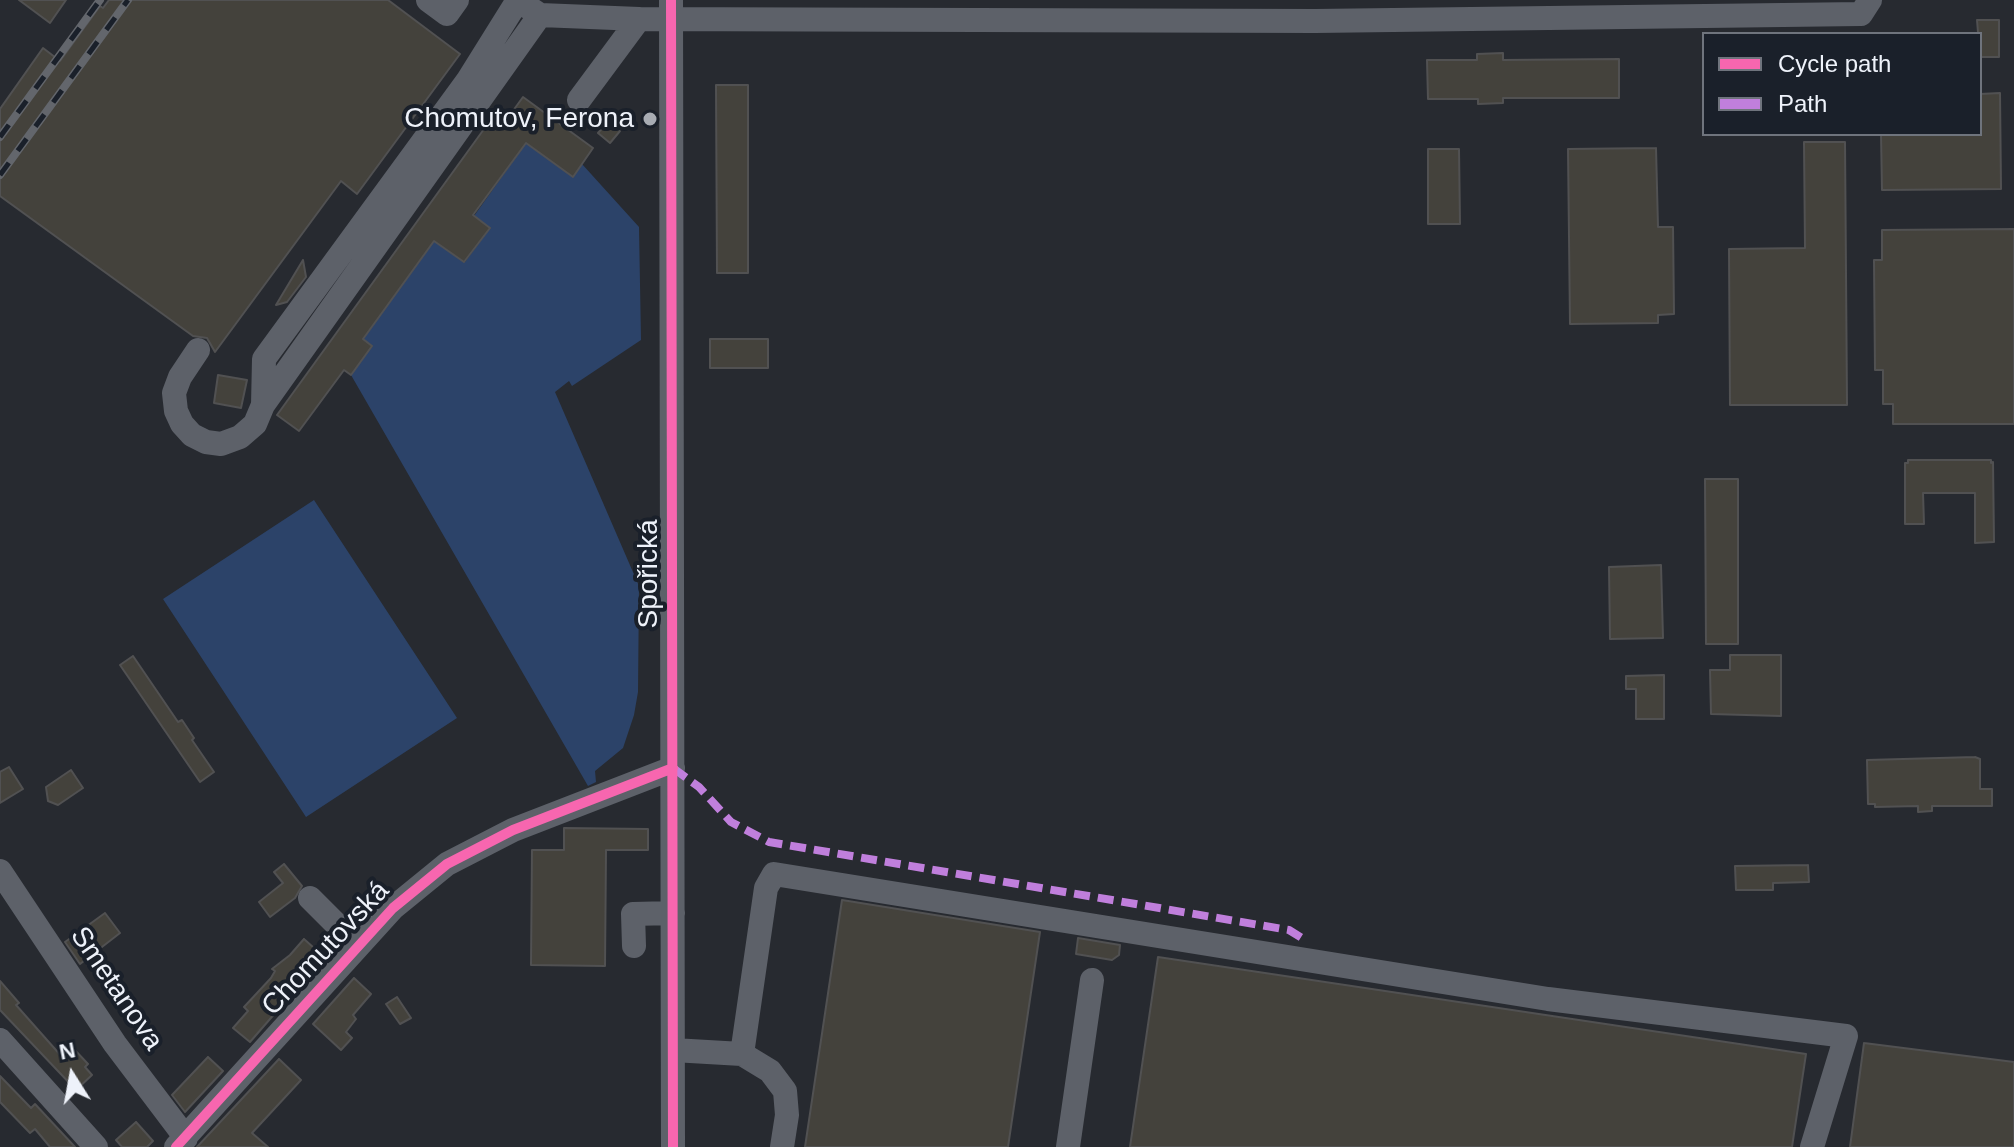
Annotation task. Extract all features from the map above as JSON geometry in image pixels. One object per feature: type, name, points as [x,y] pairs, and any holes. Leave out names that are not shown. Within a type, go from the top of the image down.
[{"type":"street","points":[[428,0],[447,14],[457,0]]},
{"type":"street","points":[[263,405],[264,359],[468,80],[517,0],[540,15],[639,19],[671,10],[1315,21],[1861,14],[1870,0]]},
{"type":"street","name":"Spořická","points":[[671,10],[673,1147]]},
{"type":"street","points":[[198,350],[180,377],[174,393],[176,411],[192,435],[206,442],[221,444],[240,437],[255,424],[263,405],[540,15]]},
{"type":"street","points":[[579,100],[639,19]]},
{"type":"street","name":"Chomutovská","points":[[181,1142],[393,908],[447,864],[513,830],[673,768]]},
{"type":"street","name":"Smetanova","points":[[0,871],[181,1142]]},
{"type":"street","points":[[742,1054],[766,888],[774,874],[1548,999],[1846,1036],[1812,1147]]},
{"type":"street","points":[[310,898],[358,946]]},
{"type":"street","points":[[634,946],[633,914],[673,913]]},
{"type":"street","points":[[1068,1147],[1092,980]]},
{"type":"street","points":[[0,1040],[96,1147]]},
{"type":"street","points":[[673,1050],[742,1054],[770,1071],[785,1091],[787,1115],[782,1147]]},
{"type":"shaded area","points":[[526,143],[582,164],[639,227],[641,340],[572,386],[569,381],[555,392],[639,586],[638,692],[634,715],[623,748],[595,771],[596,782],[588,786],[351,375],[372,346],[363,339],[434,241],[465,262],[490,228],[474,216]]},
{"type":"shaded area","points":[[314,500],[457,718],[306,817],[163,599]]},
{"type":"building","points":[[19,0],[66,0],[50,23]]},
{"type":"building","points":[[109,0],[388,0],[460,54],[357,194],[341,181],[215,352],[207,338],[193,336],[0,196],[0,109],[43,48],[60,61],[100,6],[103,8]]},
{"type":"building","points":[[1977,20],[1999,20],[1999,57],[1982,57],[1982,32],[1978,32]]},
{"type":"building","points":[[1503,53],[1503,60],[1619,59],[1619,98],[1503,98],[1503,103],[1478,104],[1478,99],[1428,99],[1427,60],[1477,60],[1477,54]]},
{"type":"building","points":[[716,85],[748,85],[748,273],[717,273]]},
{"type":"building","points":[[2000,93],[2001,189],[1882,190],[1881,136],[1982,136],[1982,94]]},
{"type":"building","points":[[523,97],[593,148],[573,177],[526,143],[473,215],[490,228],[464,262],[434,241],[363,339],[372,346],[351,375],[344,370],[299,431],[277,415],[492,118],[502,126]]},
{"type":"building","points":[[608,121],[620,131],[610,143],[598,133]]},
{"type":"building","points":[[1804,142],[1845,142],[1847,405],[1730,405],[1729,249],[1805,248]]},
{"type":"building","points":[[1656,148],[1658,227],[1673,227],[1674,314],[1658,315],[1658,323],[1570,324],[1568,149]]},
{"type":"building","points":[[1428,149],[1459,149],[1460,224],[1428,224]]},
{"type":"building","points":[[2014,229],[2014,424],[1893,424],[1893,404],[1883,404],[1883,370],[1875,370],[1874,260],[1882,260],[1882,230]]},
{"type":"building","points":[[303,260],[306,277],[287,302],[276,305]]},
{"type":"building","points":[[710,339],[768,339],[768,368],[710,368]]},
{"type":"building","points":[[218,375],[247,380],[241,408],[214,403]]},
{"type":"building","points":[[1908,460],[1991,460],[1994,542],[1975,543],[1975,493],[1923,493],[1924,524],[1905,524],[1905,463]]},
{"type":"building","points":[[1705,479],[1738,479],[1738,644],[1706,644]]},
{"type":"building","points":[[1661,565],[1663,638],[1610,639],[1609,567]]},
{"type":"building","points":[[1730,655],[1781,655],[1781,716],[1711,714],[1710,670],[1730,670]]},
{"type":"building","points":[[133,656],[178,722],[182,720],[214,772],[200,782],[120,665]]},
{"type":"building","points":[[1664,675],[1664,719],[1636,719],[1636,689],[1626,689],[1626,676]]},
{"type":"building","points":[[1980,759],[1980,789],[1992,789],[1992,806],[1932,806],[1932,811],[1918,812],[1918,806],[1875,807],[1875,804],[1868,804],[1867,760]]},
{"type":"building","points":[[9,767],[23,789],[0,803],[0,772]]},
{"type":"building","points":[[71,770],[83,788],[58,805],[48,801],[46,787]]},
{"type":"building","points":[[564,828],[648,829],[648,850],[606,850],[605,966],[531,965],[532,850],[564,850]]},
{"type":"building","points":[[284,864],[302,886],[295,898],[270,917],[259,902],[283,883],[274,872]]},
{"type":"building","points":[[1808,865],[1809,882],[1773,883],[1773,890],[1736,890],[1735,866]]},
{"type":"building","points":[[842,900],[1040,932],[1008,1147],[805,1147]]},
{"type":"building","points":[[105,913],[120,933],[80,964],[65,942]]},
{"type":"building","points":[[1078,938],[1120,945],[1119,955],[1112,960],[1076,954]]},
{"type":"building","points":[[304,939],[324,957],[250,1042],[233,1028],[248,1011],[244,1007],[271,978],[275,971],[272,969]]},
{"type":"building","points":[[1158,957],[1806,1054],[1792,1147],[1130,1147]]},
{"type":"building","points":[[354,978],[371,994],[353,1015],[356,1019],[346,1032],[352,1038],[341,1050],[313,1024]]},
{"type":"building","points":[[0,981],[19,1003],[16,1005],[63,1058],[73,1048],[88,1064],[85,1067],[92,1075],[76,1090],[0,1010]]},
{"type":"building","points":[[397,997],[411,1018],[400,1024],[386,1004]]},
{"type":"building","points":[[1864,1043],[2014,1062],[2014,1147],[1850,1147]]},
{"type":"building","points":[[208,1057],[223,1071],[185,1112],[172,1095]]},
{"type":"building","points":[[279,1059],[301,1080],[252,1133],[268,1147],[197,1147]]},
{"type":"building","points":[[0,1076],[31,1108],[35,1104],[75,1147],[50,1147],[35,1129],[30,1133],[0,1102]]},
{"type":"building","points":[[136,1122],[153,1141],[147,1147],[122,1147],[116,1140]]},
{"type":"railway","points":[[0,137],[100,0]]},
{"type":"railway","points":[[0,175],[128,0]]},
{"type":"marked path","points":[[673,768],[699,787],[731,822],[769,842],[1289,930],[1305,940]]},
{"type":"cycle path","points":[[671,0],[673,1147]]},
{"type":"cycle path","points":[[176,1147],[393,908],[447,864],[513,830],[673,768]]},
{"type":"place","name":"Chomutov, Ferona","points":[[650,119]]}]
